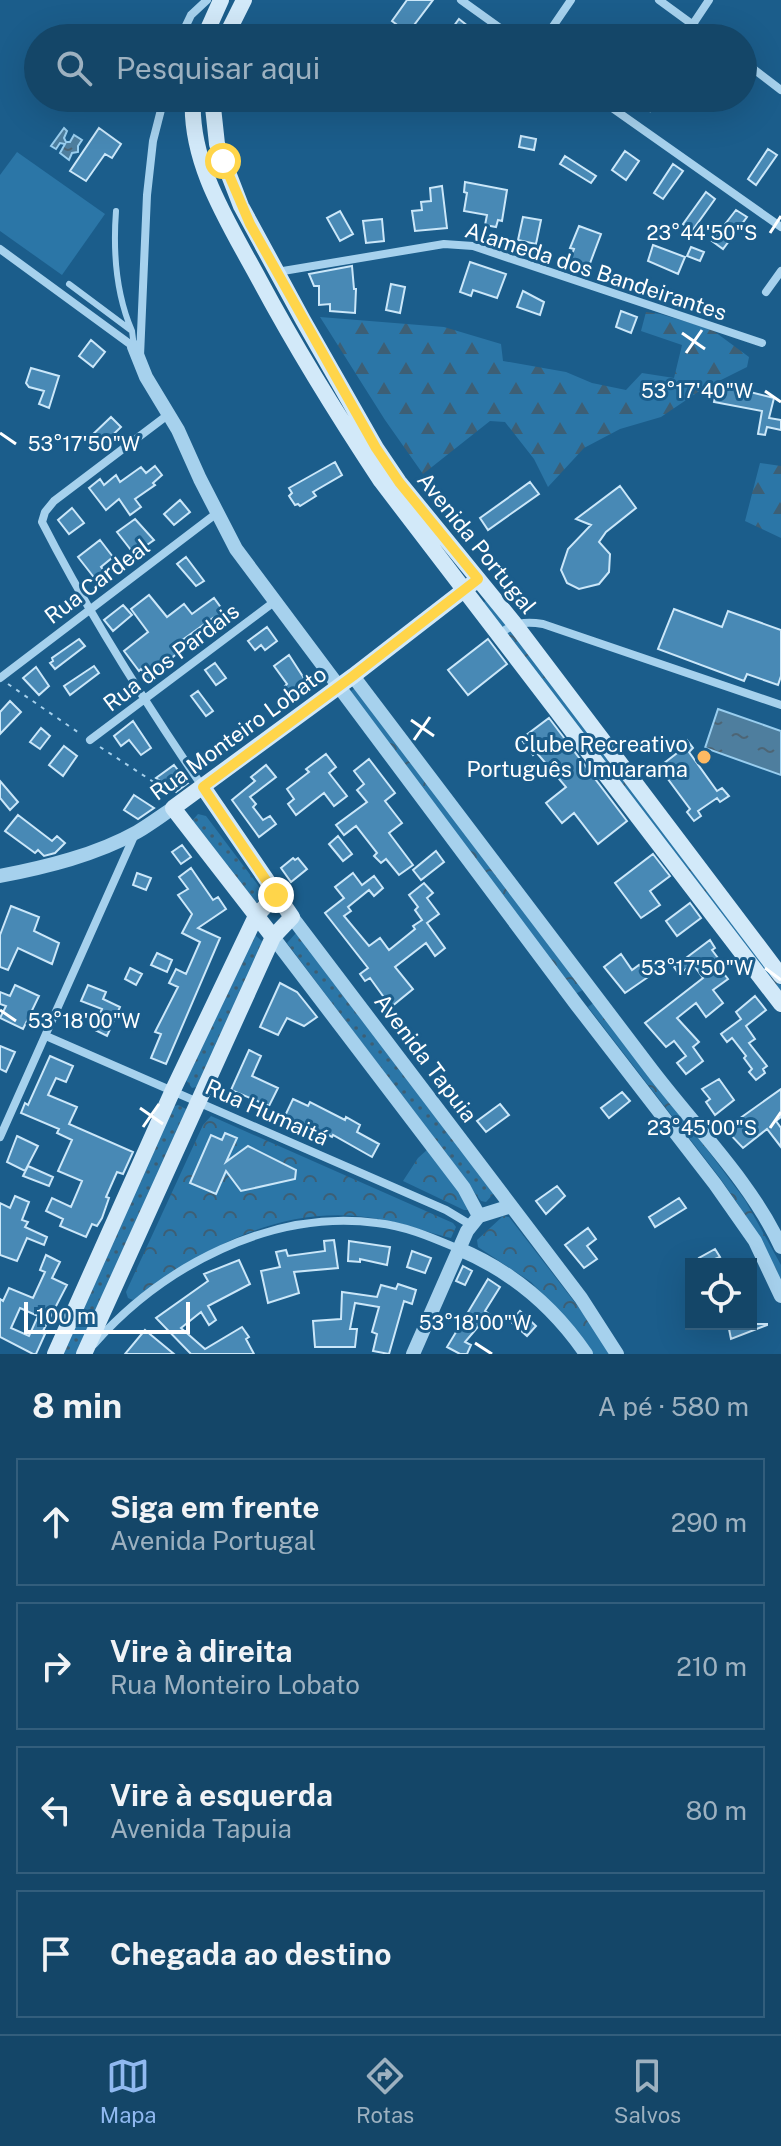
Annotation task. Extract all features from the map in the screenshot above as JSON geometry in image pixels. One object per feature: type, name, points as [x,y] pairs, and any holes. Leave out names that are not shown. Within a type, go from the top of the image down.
[{"type":"main road","points":[[210,24],[221,0]]},
{"type":"main road","points":[[232,24],[244,0]]},
{"type":"main road","points":[[193,112],[194,127],[208,178],[223,214],[338,417],[381,481],[472,584]]},
{"type":"main road","name":"Avenida Portugal","points":[[213,112],[214,130],[223,161],[250,224],[376,448],[472,584],[499,634],[595,746],[692,874],[781,1004]]},
{"type":"main road","name":"Avenida Portugal","points":[[472,584],[514,623],[595,746]]},
{"type":"main road","name":"Rua Monteiro Lobato","points":[[173,808],[472,584]]},
{"type":"main road","name":"Avenida Tapuia","points":[[203,787],[292,917]]},
{"type":"main road","points":[[173,808],[273,937]]},
{"type":"main road","name":"Avenida Portugal","points":[[692,874],[781,976]]},
{"type":"main road","points":[[55,1354],[173,1090],[256,916],[276,895]]},
{"type":"main road","points":[[85,1354],[273,937],[292,917]]},
{"type":"street","points":[[187,24],[191,15],[207,0]]},
{"type":"street","points":[[461,0],[494,24]]},
{"type":"street","points":[[555,24],[571,0]]},
{"type":"street","points":[[659,0],[693,24],[709,0]]},
{"type":"street","points":[[757,71],[780,87]]},
{"type":"street","points":[[160,112],[153,141],[147,195],[137,352],[146,377],[169,414],[217,513],[236,549],[274,602],[715,1184],[755,1241],[781,1296]]},
{"type":"street","points":[[618,112],[781,227]]},
{"type":"street","name":"Alameda dos Bandeirantes","points":[[276,272],[444,244],[473,246],[762,343]]},
{"type":"street","points":[[0,249],[137,352]]},
{"type":"street","points":[[766,292],[781,271]]},
{"type":"street","points":[[169,414],[54,501],[42,522],[89,610],[144,700],[203,787]]},
{"type":"street","name":"Rua Cardeal","points":[[0,678],[217,513]]},
{"type":"street","name":"Rua dos Pardais","points":[[90,740],[274,602]]},
{"type":"street","points":[[499,634],[514,623],[543,624],[781,705]]},
{"type":"street","points":[[353,676],[732,1171],[781,1247]]},
{"type":"street","name":"Rua Monteiro Lobato","points":[[0,876],[47,866],[136,833],[173,808]]},
{"type":"street","points":[[0,1137],[136,833]]},
{"type":"street","name":"Avenida Tapuia","points":[[292,917],[581,1298],[617,1354]]},
{"type":"street","points":[[273,937],[464,1188],[475,1220]]},
{"type":"street","points":[[576,1004],[592,992]]},
{"type":"street","name":"Rua Humaitá","points":[[46,1036],[475,1220]]},
{"type":"street","points":[[715,1184],[732,1171]]},
{"type":"street","points":[[413,1354],[475,1220],[511,1206]]},
{"type":"street","points":[[85,1354],[131,1307],[183,1271],[251,1235],[279,1227],[332,1220],[401,1227],[459,1249],[502,1271],[565,1325],[586,1354]]},
{"type":"lane","points":[[116,211],[119,291],[137,352]]},
{"type":"lane","points":[[69,284],[132,331]]},
{"type":"green space","points":[[17,152],[105,214],[62,275],[0,231],[0,175]]},
{"type":"green space","points":[[646,312],[711,329],[749,357],[747,367],[701,390],[661,417],[620,429],[584,448],[548,487],[534,459],[505,422],[490,421],[423,474],[320,317],[444,327],[501,344],[503,361],[566,372],[592,383],[626,390],[642,373],[674,378],[682,345],[641,331]]},
{"type":"green space","points":[[760,463],[781,466],[781,538],[745,521]]},
{"type":"green space","points":[[488,599],[594,740],[589,744],[483,603]]},
{"type":"green space","points":[[357,687],[583,990],[575,994],[348,693]]},
{"type":"green space","points":[[601,750],[781,985],[781,995],[597,754]]},
{"type":"green space","points":[[198,814],[206,816],[264,893],[258,902],[253,903],[192,821]]},
{"type":"green space","points":[[296,933],[495,1192],[486,1202],[481,1201],[287,943]]},
{"type":"green space","points":[[255,935],[263,942],[201,1086],[192,1088],[185,1079]]},
{"type":"green space","points":[[596,1001],[745,1200],[781,1265],[781,1287],[738,1204],[588,1007]]},
{"type":"green space","points":[[178,1105],[188,1114],[78,1354],[60,1354],[172,1107]]},
{"type":"green space","points":[[211,1116],[453,1223],[456,1227],[451,1238],[393,1222],[349,1215],[315,1216],[282,1222],[220,1245],[133,1300],[128,1298],[126,1292],[203,1125]]},
{"type":"green space","points":[[428,1149],[471,1203],[469,1210],[403,1181]]},
{"type":"green space","points":[[503,1216],[509,1217],[583,1313],[610,1354],[592,1354],[531,1282],[478,1247],[477,1240]]},
{"type":"water","points":[[64,128],[67,131],[66,142],[70,142],[74,135],[82,140],[78,152],[72,153],[69,160],[60,153],[65,144],[60,143],[56,149],[51,146]]},
{"type":"water","points":[[718,709],[781,731],[781,775],[705,748]]},
{"type":"building","points":[[407,0],[433,0],[415,24],[396,24],[392,21]]},
{"type":"building","points":[[99,128],[121,144],[112,158],[105,154],[86,181],[70,171]]},
{"type":"building","points":[[521,136],[536,139],[534,150],[519,147]]},
{"type":"building","points":[[768,149],[777,155],[756,185],[748,179]]},
{"type":"building","points":[[625,151],[639,161],[626,180],[612,170]]},
{"type":"building","points":[[565,156],[596,176],[591,183],[560,164]]},
{"type":"building","points":[[673,164],[683,171],[663,199],[654,193]]},
{"type":"building","points":[[465,182],[507,190],[502,221],[498,220],[496,227],[485,225],[487,215],[464,211]]},
{"type":"building","points":[[442,186],[447,228],[415,231],[412,211],[422,210],[421,202],[431,201],[430,188]]},
{"type":"building","points":[[706,192],[715,199],[692,231],[683,224]]},
{"type":"building","points":[[736,210],[747,217],[723,249],[712,241]]},
{"type":"building","points":[[340,211],[353,234],[340,241],[327,218]]},
{"type":"building","points":[[523,217],[541,220],[536,244],[518,240]]},
{"type":"building","points":[[382,219],[384,241],[366,243],[363,221]]},
{"type":"building","points":[[653,224],[666,228],[663,237],[650,233]]},
{"type":"building","points":[[579,226],[601,234],[589,266],[570,259],[574,249],[570,248]]},
{"type":"building","points":[[653,245],[685,257],[678,274],[648,261]]},
{"type":"building","points":[[691,247],[704,252],[700,261],[687,256]]},
{"type":"building","points":[[470,262],[506,274],[497,298],[473,290],[471,296],[460,292]]},
{"type":"building","points":[[352,266],[356,289],[355,313],[330,311],[330,304],[319,305],[319,286],[314,286],[309,274]]},
{"type":"building","points":[[391,284],[405,287],[400,313],[386,310]]},
{"type":"building","points":[[523,291],[544,302],[540,315],[517,307]]},
{"type":"building","points":[[621,311],[637,317],[631,333],[616,327]]},
{"type":"building","points":[[91,340],[105,352],[93,367],[79,356]]},
{"type":"building","points":[[31,368],[59,376],[49,408],[39,404],[44,391],[29,387],[26,383]]},
{"type":"building","points":[[718,384],[774,398],[769,418],[781,420],[781,430],[767,427],[765,435],[758,434],[762,411],[714,402]]},
{"type":"building","points":[[111,417],[121,427],[98,449],[88,439]]},
{"type":"building","points":[[335,462],[342,475],[313,492],[316,496],[300,506],[295,505],[289,496],[292,493],[289,488]]},
{"type":"building","points":[[155,466],[162,475],[153,483],[155,485],[135,499],[141,507],[130,515],[119,499],[106,510],[89,488],[100,479],[104,485],[116,475],[120,482],[141,467],[146,473]]},
{"type":"building","points":[[530,482],[539,494],[488,530],[480,518]]},
{"type":"building","points":[[620,486],[636,508],[606,532],[599,542],[610,554],[609,572],[599,584],[579,589],[567,583],[561,570],[568,549],[591,525],[576,519]]},
{"type":"building","points":[[180,500],[190,512],[174,525],[164,514]]},
{"type":"building","points":[[72,508],[84,523],[69,534],[58,520]]},
{"type":"building","points":[[135,519],[154,540],[134,554],[117,532]]},
{"type":"building","points":[[100,540],[113,557],[101,567],[106,573],[96,580],[78,557]]},
{"type":"building","points":[[186,557],[204,581],[196,586],[177,564]]},
{"type":"building","points":[[149,595],[167,617],[184,604],[192,614],[214,598],[227,616],[217,624],[213,618],[181,641],[185,647],[147,678],[124,651],[148,632],[131,609]]},
{"type":"building","points":[[123,605],[132,615],[113,631],[104,620]]},
{"type":"building","points":[[674,609],[722,627],[728,611],[781,630],[781,676],[778,685],[747,674],[744,681],[658,649]]},
{"type":"building","points":[[267,627],[277,641],[265,650],[261,645],[255,650],[248,641]]},
{"type":"building","points":[[79,639],[85,646],[55,669],[50,663],[52,658]]},
{"type":"building","points":[[488,639],[507,664],[468,695],[448,670]]},
{"type":"building","points":[[289,655],[309,686],[293,697],[274,666]]},
{"type":"building","points":[[215,663],[226,678],[216,685],[205,670]]},
{"type":"building","points":[[94,666],[99,673],[70,695],[64,686]]},
{"type":"building","points":[[36,667],[49,686],[39,695],[23,678]]},
{"type":"building","points":[[198,691],[213,711],[206,716],[191,696]]},
{"type":"building","points":[[10,701],[21,712],[0,734],[0,712]]},
{"type":"building","points":[[549,718],[627,821],[598,844],[574,813],[562,823],[546,803],[566,787],[521,739]]},
{"type":"building","points":[[133,721],[151,748],[141,755],[129,740],[121,746],[114,736]]},
{"type":"building","points":[[41,728],[50,736],[40,749],[30,742]]},
{"type":"building","points":[[687,740],[693,748],[689,752],[717,791],[722,788],[729,796],[720,802],[717,798],[698,811],[701,816],[694,821],[687,812],[690,809],[659,767],[681,750],[678,746]]},
{"type":"building","points":[[64,746],[77,756],[63,776],[49,765]]},
{"type":"building","points":[[326,754],[336,767],[329,773],[347,796],[334,806],[324,793],[296,815],[288,804],[294,799],[287,789]]},
{"type":"building","points":[[369,759],[395,793],[385,801],[402,823],[389,833],[413,865],[399,875],[386,859],[381,863],[374,856],[377,853],[356,826],[344,835],[336,825],[367,802],[357,790],[364,784],[354,771]]},
{"type":"building","points":[[174,765],[188,783],[176,792],[156,778]]},
{"type":"building","points":[[266,765],[276,777],[250,797],[263,820],[270,816],[276,824],[259,837],[232,800],[255,781],[251,777]]},
{"type":"building","points":[[0,781],[18,802],[10,810],[0,798]]},
{"type":"building","points":[[134,795],[154,808],[138,819],[124,810]]},
{"type":"building","points":[[18,815],[52,841],[57,836],[65,843],[55,853],[44,856],[38,850],[35,853],[5,831]]},
{"type":"building","points":[[338,836],[352,854],[343,861],[329,844]]},
{"type":"building","points":[[182,845],[191,857],[181,864],[172,852]]},
{"type":"building","points":[[436,851],[444,862],[421,880],[413,870]]},
{"type":"building","points":[[653,854],[670,876],[650,891],[660,905],[641,918],[615,883]]},
{"type":"building","points":[[293,858],[298,858],[307,869],[291,882],[281,868]]},
{"type":"building","points":[[191,868],[213,900],[218,897],[226,909],[198,928],[220,938],[166,1064],[151,1058],[161,1034],[155,1032],[178,987],[169,983],[176,969],[186,974],[200,942],[182,933],[192,914],[178,895],[188,889],[179,877]]},
{"type":"building","points":[[137,873],[151,878],[146,890],[133,885]]},
{"type":"building","points":[[353,873],[362,885],[374,876],[383,888],[374,896],[369,890],[348,907],[351,911],[344,916],[369,946],[380,938],[389,950],[415,929],[413,926],[422,920],[415,910],[418,907],[409,895],[424,883],[433,893],[427,898],[439,914],[427,923],[445,948],[435,956],[426,943],[395,967],[413,989],[391,1007],[370,978],[365,981],[360,974],[368,968],[325,913],[344,898],[335,887]]},
{"type":"building","points":[[690,903],[701,918],[677,936],[666,921]]},
{"type":"building","points":[[11,906],[39,917],[34,931],[59,943],[52,964],[18,948],[8,970],[0,967],[0,935]]},
{"type":"building","points":[[710,940],[715,948],[712,950],[721,962],[717,965],[728,979],[713,990],[723,1003],[706,1017],[696,1003],[677,1018],[699,1042],[693,1047],[703,1061],[686,1074],[677,1063],[686,1056],[674,1041],[666,1047],[645,1023],[703,978],[693,964],[679,974],[674,967]]},
{"type":"building","points":[[157,953],[172,960],[167,972],[151,965]]},
{"type":"building","points":[[621,954],[632,970],[639,965],[648,977],[625,993],[604,967]]},
{"type":"building","points":[[130,968],[142,974],[136,985],[125,979]]},
{"type":"building","points":[[280,983],[297,992],[317,1017],[304,1026],[287,1018],[278,1035],[260,1027]]},
{"type":"building","points":[[15,985],[39,996],[23,1029],[0,1018],[6,1006],[0,1004],[0,992],[10,996]]},
{"type":"building","points":[[88,985],[106,992],[103,999],[120,1007],[107,1036],[93,1029],[102,1009],[81,1001]]},
{"type":"building","points":[[755,996],[766,1010],[746,1026],[755,1039],[749,1043],[767,1066],[763,1069],[765,1073],[756,1080],[749,1072],[752,1069],[744,1058],[746,1056],[732,1038],[727,1042],[721,1034],[741,1019],[736,1012]]},
{"type":"building","points":[[0,1046],[15,1052],[6,1072],[0,1069]]},
{"type":"building","points":[[249,1050],[261,1056],[252,1076],[278,1088],[269,1106],[231,1090]]},
{"type":"building","points":[[50,1056],[73,1066],[66,1082],[56,1078],[48,1095],[77,1107],[69,1124],[133,1152],[123,1174],[117,1172],[106,1197],[109,1198],[102,1218],[97,1226],[92,1224],[86,1237],[60,1226],[63,1219],[46,1211],[52,1198],[71,1207],[82,1181],[58,1171],[72,1140],[57,1133],[59,1129],[21,1113],[25,1103],[28,1105]]},
{"type":"building","points":[[719,1079],[734,1100],[715,1115],[706,1102],[710,1099],[702,1089]]},
{"type":"building","points":[[781,1089],[781,1117],[776,1121],[781,1128],[781,1147],[767,1129],[743,1148],[725,1129]]},
{"type":"building","points":[[622,1092],[630,1101],[609,1118],[601,1108]]},
{"type":"building","points":[[293,1099],[308,1106],[310,1102],[360,1125],[357,1132],[379,1144],[372,1157],[333,1135],[299,1121],[297,1126],[283,1120]]},
{"type":"building","points":[[500,1104],[509,1115],[486,1132],[477,1121]]},
{"type":"building","points":[[225,1133],[237,1138],[226,1162],[248,1146],[296,1170],[295,1179],[241,1191],[226,1171],[216,1194],[190,1183],[211,1135],[222,1140]]},
{"type":"building","points":[[17,1136],[38,1146],[25,1171],[7,1162]]},
{"type":"building","points":[[28,1166],[53,1177],[49,1186],[23,1176]]},
{"type":"building","points":[[557,1186],[565,1196],[546,1214],[536,1201]]},
{"type":"building","points":[[15,1196],[29,1202],[22,1220],[28,1222],[25,1227],[47,1237],[44,1245],[27,1238],[17,1261],[0,1255],[0,1203],[10,1208]]},
{"type":"building","points":[[679,1198],[686,1208],[655,1227],[649,1217]]},
{"type":"building","points":[[588,1228],[596,1239],[587,1246],[597,1259],[584,1268],[565,1245]]},
{"type":"building","points":[[334,1240],[338,1268],[294,1272],[299,1293],[268,1303],[261,1271],[280,1267],[276,1252],[286,1250],[288,1256],[325,1251],[324,1241]]},
{"type":"building","points":[[349,1241],[390,1247],[387,1265],[360,1259],[360,1262],[348,1261]]},
{"type":"building","points":[[715,1249],[720,1257],[717,1258],[699,1258]]},
{"type":"building","points":[[412,1251],[431,1258],[425,1273],[407,1267]]},
{"type":"building","points":[[46,1255],[60,1262],[52,1278],[67,1285],[42,1333],[45,1334],[36,1354],[33,1354],[0,1337],[0,1299],[3,1301],[9,1288],[33,1298],[45,1272],[40,1270]],"holes":[[[20,1308],[38,1316],[29,1336],[11,1328]]]},
{"type":"building","points":[[239,1260],[250,1284],[208,1306],[216,1320],[209,1325],[201,1312],[181,1328],[205,1349],[242,1327],[254,1354],[191,1354],[156,1318],[208,1281],[204,1274]]},
{"type":"building","points":[[463,1266],[472,1271],[465,1285],[456,1281]]},
{"type":"building","points":[[488,1279],[500,1287],[485,1311],[489,1314],[465,1342],[471,1345],[467,1354],[460,1354],[447,1347]]},
{"type":"building","points":[[398,1284],[416,1290],[412,1304],[404,1301],[389,1354],[373,1351],[377,1334],[372,1332],[379,1307],[355,1303],[350,1329],[357,1329],[355,1347],[315,1347],[313,1321],[341,1319],[342,1292],[377,1297],[381,1285],[396,1289]]},
{"type":"building","points":[[520,1311],[536,1326],[527,1336],[511,1322]]},
{"type":"building","points":[[145,1330],[174,1354],[125,1354]]},
{"type":"building","points":[[729,1330],[754,1330],[731,1339]]},
{"type":"place","name":"Clube Recreativo Português Umuarama","points":[[704,757]]},
{"type":"route","points":[[223,161],[250,224],[376,448],[399,482],[478,579],[203,787],[276,895]]}]
